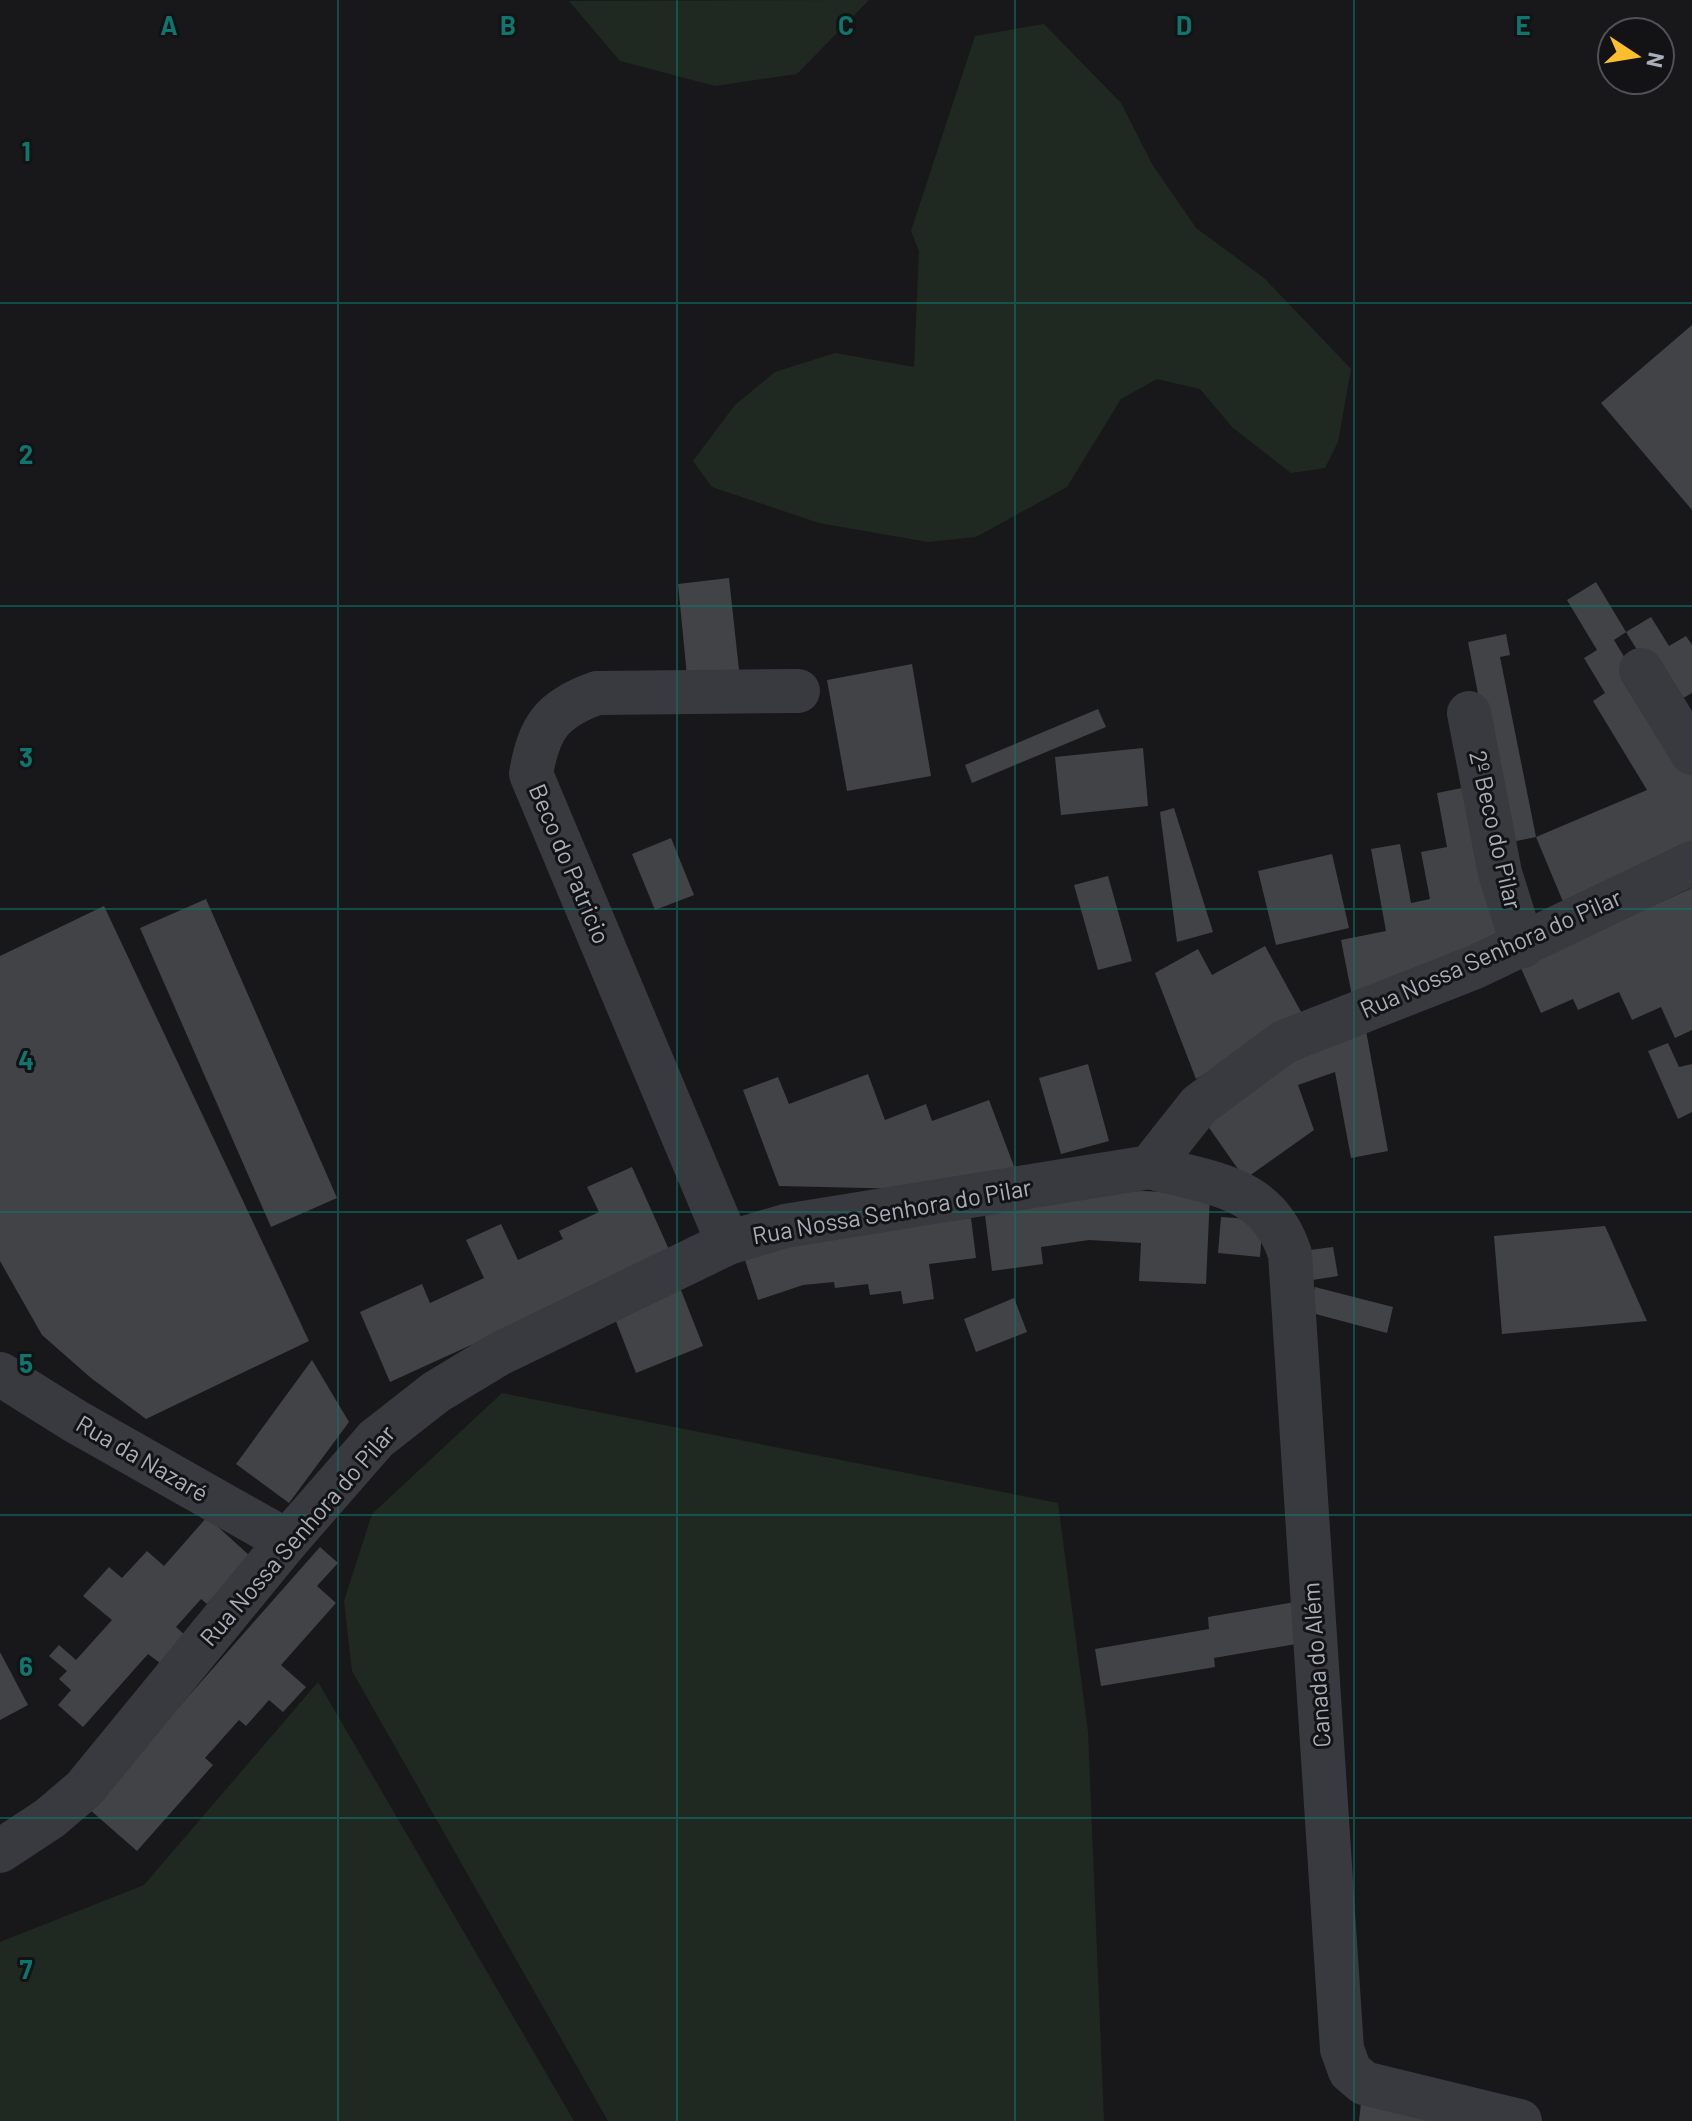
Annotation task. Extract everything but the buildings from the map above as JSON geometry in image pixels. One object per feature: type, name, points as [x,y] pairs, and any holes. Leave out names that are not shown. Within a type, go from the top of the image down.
[{"type":"street","points":[[1641,670],[1692,753]]},
{"type":"street","name":"Beco do Patricio","points":[[728,1243],[531,774],[536,743],[552,718],[572,702],[597,693],[798,691]]},
{"type":"street","name":"2º Beco do Pilar","points":[[1469,713],[1500,873],[1523,946]]},
{"type":"street","name":"Rua Nossa Senhora do Pilar","points":[[0,1851],[50,1818],[84,1789],[287,1541],[376,1439],[436,1392],[551,1328],[728,1243],[785,1226],[1150,1167],[1199,1105],[1284,1042],[1523,946],[1692,863]]},
{"type":"street","name":"Canada do Além","points":[[1150,1167],[1241,1192],[1257,1202],[1284,1234],[1290,1254],[1342,2049],[1350,2071],[1364,2083],[1520,2121]]},
{"type":"street","name":"Rua da Nazaré","points":[[0,1374],[75,1421],[287,1541]]},
{"type":"shaded area","points":[[869,0],[797,74],[715,86],[620,61],[569,1]]},
{"type":"shaded area","points":[[1044,24],[1121,103],[1152,164],[1196,228],[1264,278],[1351,369],[1338,442],[1325,468],[1291,473],[1232,427],[1200,389],[1157,379],[1121,399],[1067,487],[976,537],[928,542],[819,523],[712,487],[693,461],[735,405],[775,372],[835,353],[914,367],[919,251],[911,231],[975,36]]},
{"type":"shaded area","points":[[502,1393],[1058,1503],[1088,1732],[1104,2121],[608,2121],[352,1671],[344,1601],[372,1514]]},
{"type":"shaded area","points":[[318,1682],[574,2121],[0,2121],[0,1942],[144,1885]]}]
